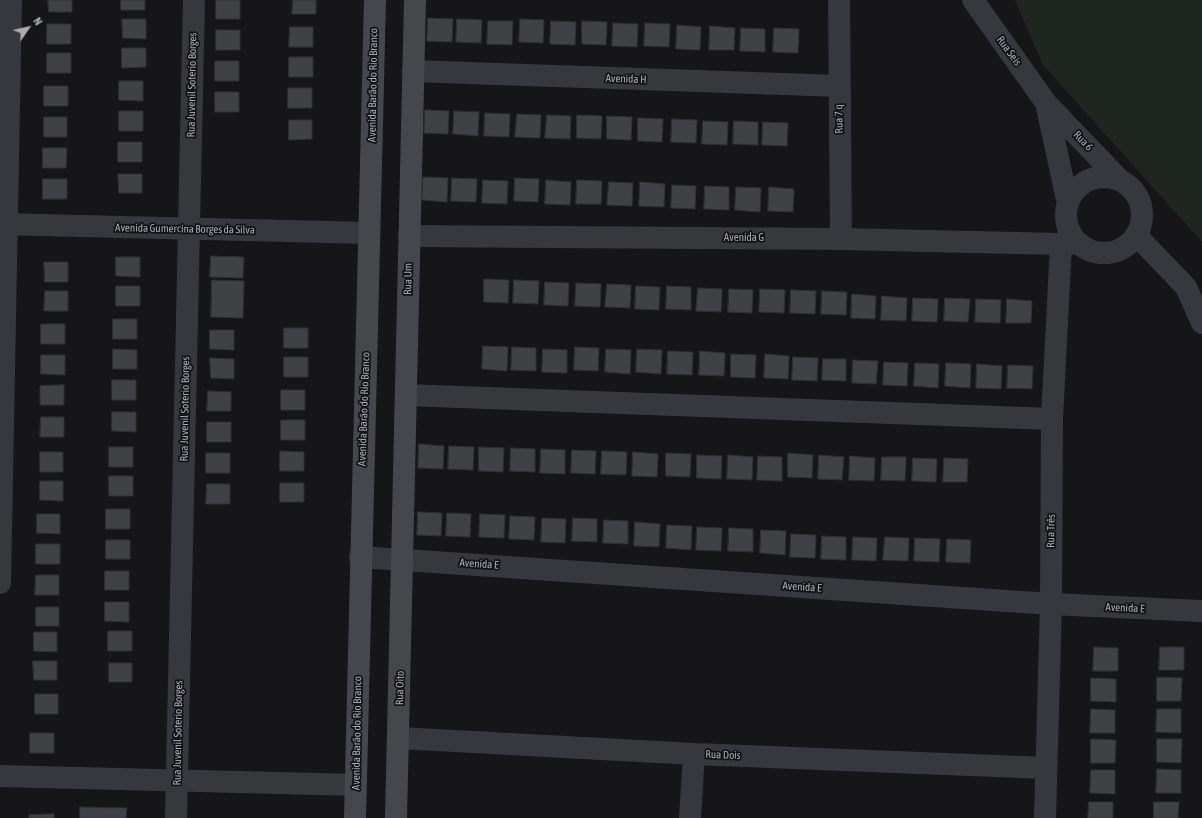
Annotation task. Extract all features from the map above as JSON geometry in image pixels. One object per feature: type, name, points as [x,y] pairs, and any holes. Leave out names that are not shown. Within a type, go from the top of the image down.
[{"type":"street","points":[[0,582],[4,224],[11,0]]},
{"type":"street","name":"Rua Juvenil Soterio Borges","points":[[176,818],[194,0]]},
{"type":"street","name":"Avenida Barão do Rio Branco","points":[[355,818],[360,557],[370,233],[375,0]]},
{"type":"street","name":"Rua Um","points":[[402,559],[415,0]]},
{"type":"street","name":"Rua 7 q","points":[[839,0],[841,238]]},
{"type":"street","name":"Rua Seis","points":[[973,0],[1046,103]]},
{"type":"street","name":"Avenida H","points":[[413,71],[839,86]]},
{"type":"street","points":[[1046,103],[1068,204]]},
{"type":"street","name":"Rua 6","points":[[1046,103],[1120,180]]},
{"type":"street","points":[[1099,177],[1110,177],[1120,180],[1129,186],[1136,194],[1141,204],[1141,226],[1136,236],[1129,244],[1110,252],[1099,252],[1070,244],[1072,235],[1066,214],[1072,194],[1088,180],[1099,177]]},
{"type":"street","name":"Avenida Gumercina Borges da Silva","points":[[4,224],[370,233]]},
{"type":"street","name":"Avenida G","points":[[409,236],[841,238],[1070,244]]},
{"type":"street","points":[[1136,236],[1186,287],[1202,323]]},
{"type":"street","name":"Rua Três","points":[[1045,818],[1051,604],[1052,419],[1070,244]]},
{"type":"street","points":[[406,395],[1052,419]]},
{"type":"street","name":"Avenida E","points":[[360,557],[1051,604],[1202,611]]},
{"type":"street","name":"Rua Oito","points":[[396,818],[402,559]]},
{"type":"street","name":"Rua Dois","points":[[399,738],[694,754],[1046,768]]},
{"type":"street","points":[[690,818],[694,754]]},
{"type":"street","points":[[0,776],[356,785]]},
{"type":"shaded area","points":[[1015,0],[1202,0],[1202,242],[1043,65]]},
{"type":"building","points":[[48,0],[72,0],[72,12],[49,12]]},
{"type":"building","points":[[121,0],[145,0],[145,10],[121,10]]},
{"type":"building","points":[[216,0],[240,0],[240,19],[216,19]]},
{"type":"building","points":[[293,0],[316,0],[316,14],[292,14]]},
{"type":"building","points":[[428,18],[453,19],[452,42],[427,41]]},
{"type":"building","points":[[122,19],[146,19],[146,39],[123,38]]},
{"type":"building","points":[[457,19],[482,20],[481,43],[456,42]]},
{"type":"building","points":[[520,19],[544,20],[543,43],[519,42]]},
{"type":"building","points":[[488,21],[513,21],[512,45],[487,44]]},
{"type":"building","points":[[551,21],[576,22],[575,45],[550,44]]},
{"type":"building","points":[[582,21],[607,22],[606,45],[582,44]]},
{"type":"building","points":[[613,23],[638,24],[637,47],[612,46]]},
{"type":"building","points":[[645,23],[670,24],[669,47],[644,46]]},
{"type":"building","points":[[47,24],[71,24],[71,44],[47,44]]},
{"type":"building","points":[[677,25],[701,27],[700,50],[676,49]]},
{"type":"building","points":[[710,26],[735,28],[734,50],[709,50]]},
{"type":"building","points":[[290,27],[313,27],[313,47],[289,47]]},
{"type":"building","points":[[741,28],[765,29],[765,52],[740,51]]},
{"type":"building","points":[[774,28],[799,29],[798,53],[773,52]]},
{"type":"building","points":[[216,30],[240,30],[240,50],[216,50]]},
{"type":"building","points":[[122,48],[146,48],[146,67],[122,68]]},
{"type":"building","points":[[47,53],[71,53],[71,73],[47,73]]},
{"type":"building","points":[[289,57],[313,57],[313,77],[289,77]]},
{"type":"building","points":[[215,61],[239,61],[239,81],[215,81]]},
{"type":"building","points":[[119,81],[143,81],[143,101],[119,100]]},
{"type":"building","points":[[44,86],[68,86],[68,106],[44,106]]},
{"type":"building","points":[[288,88],[312,88],[312,108],[288,108]]},
{"type":"building","points":[[215,92],[239,92],[239,112],[215,112]]},
{"type":"building","points":[[425,110],[449,111],[448,134],[424,133]]},
{"type":"building","points":[[119,111],[143,111],[143,131],[119,131]]},
{"type":"building","points":[[454,111],[479,112],[478,136],[453,134]]},
{"type":"building","points":[[485,113],[510,114],[509,137],[484,136]]},
{"type":"building","points":[[517,114],[541,115],[540,138],[515,137]]},
{"type":"building","points":[[547,115],[571,116],[570,139],[545,138]]},
{"type":"building","points":[[577,115],[602,116],[601,139],[577,138]]},
{"type":"building","points":[[607,116],[632,117],[631,140],[607,139]]},
{"type":"building","points":[[44,117],[67,117],[67,137],[44,137]]},
{"type":"building","points":[[638,118],[663,119],[662,142],[638,141]]},
{"type":"building","points":[[672,119],[697,120],[696,143],[671,142]]},
{"type":"building","points":[[289,120],[312,120],[312,139],[289,140]]},
{"type":"building","points":[[703,121],[728,122],[727,145],[702,144]]},
{"type":"building","points":[[734,121],[758,122],[758,145],[733,144]]},
{"type":"building","points":[[763,122],[788,123],[787,146],[762,145]]},
{"type":"building","points":[[118,142],[142,142],[142,162],[118,162]]},
{"type":"building","points":[[43,148],[67,148],[66,168],[43,168]]},
{"type":"building","points":[[118,174],[142,174],[142,193],[119,193]]},
{"type":"building","points":[[423,177],[448,178],[447,202],[422,200]]},
{"type":"building","points":[[452,178],[477,179],[476,202],[451,201]]},
{"type":"building","points":[[515,178],[539,179],[538,202],[514,201]]},
{"type":"building","points":[[43,179],[67,179],[67,199],[43,199]]},
{"type":"building","points":[[483,180],[508,181],[507,204],[482,203]]},
{"type":"building","points":[[546,180],[571,182],[570,205],[545,204]]},
{"type":"building","points":[[577,180],[602,181],[601,204],[576,204]]},
{"type":"building","points":[[609,182],[633,183],[632,206],[607,205]]},
{"type":"building","points":[[640,182],[665,184],[664,207],[639,206]]},
{"type":"building","points":[[672,185],[696,186],[695,209],[671,208]]},
{"type":"building","points":[[705,186],[729,187],[729,210],[704,209]]},
{"type":"building","points":[[736,187],[761,188],[760,212],[735,210]]},
{"type":"building","points":[[769,187],[794,189],[793,212],[768,211]]},
{"type":"building","points":[[211,256],[244,257],[243,278],[210,277]]},
{"type":"building","points":[[116,257],[140,257],[140,277],[116,276]]},
{"type":"building","points":[[44,262],[68,262],[68,282],[45,282]]},
{"type":"building","points":[[484,279],[509,280],[508,303],[484,302]]},
{"type":"building","points":[[212,280],[244,281],[243,318],[211,317]]},
{"type":"building","points":[[514,280],[539,281],[538,304],[513,303]]},
{"type":"building","points":[[545,282],[569,283],[568,306],[544,305]]},
{"type":"building","points":[[576,283],[601,284],[600,307],[575,306]]},
{"type":"building","points":[[607,284],[631,285],[630,308],[605,307]]},
{"type":"building","points":[[116,286],[140,286],[140,306],[116,306]]},
{"type":"building","points":[[636,286],[660,287],[659,310],[635,309]]},
{"type":"building","points":[[667,286],[691,287],[691,310],[666,309]]},
{"type":"building","points":[[698,288],[722,289],[721,312],[696,311]]},
{"type":"building","points":[[729,289],[753,290],[752,313],[728,312]]},
{"type":"building","points":[[760,289],[785,290],[784,313],[759,312]]},
{"type":"building","points":[[791,290],[816,291],[815,314],[790,313]]},
{"type":"building","points":[[45,291],[68,291],[68,311],[44,311]]},
{"type":"building","points":[[822,291],[847,292],[846,315],[821,314]]},
{"type":"building","points":[[852,294],[876,296],[875,319],[851,318]]},
{"type":"building","points":[[882,296],[907,298],[906,321],[881,320]]},
{"type":"building","points":[[913,298],[938,299],[937,322],[912,321]]},
{"type":"building","points":[[945,298],[970,299],[968,322],[944,321]]},
{"type":"building","points":[[976,299],[1001,300],[1000,323],[975,322]]},
{"type":"building","points":[[1007,299],[1032,301],[1031,323],[1006,323]]},
{"type":"building","points":[[113,319],[137,319],[137,339],[113,339]]},
{"type":"building","points":[[41,324],[65,324],[65,344],[41,344]]},
{"type":"building","points":[[284,328],[308,328],[308,348],[284,348]]},
{"type":"building","points":[[210,330],[234,330],[234,350],[210,349]]},
{"type":"building","points":[[483,346],[508,347],[507,371],[482,369]]},
{"type":"building","points":[[512,347],[536,348],[536,371],[511,370]]},
{"type":"building","points":[[575,347],[599,348],[598,371],[574,370]]},
{"type":"building","points":[[113,349],[137,350],[137,369],[113,369]]},
{"type":"building","points":[[543,349],[567,350],[567,373],[542,372]]},
{"type":"building","points":[[606,349],[631,350],[630,374],[605,372]]},
{"type":"building","points":[[637,349],[662,350],[661,374],[636,372]]},
{"type":"building","points":[[668,351],[693,352],[692,375],[667,374]]},
{"type":"building","points":[[700,351],[725,353],[724,376],[699,375]]},
{"type":"building","points":[[731,354],[756,355],[755,378],[731,377]]},
{"type":"building","points":[[765,354],[789,356],[788,379],[764,378]]},
{"type":"building","points":[[41,355],[65,355],[65,375],[41,374]]},
{"type":"building","points":[[284,357],[308,357],[308,377],[284,377]]},
{"type":"building","points":[[793,357],[818,358],[817,381],[792,380]]},
{"type":"building","points":[[210,358],[234,359],[234,379],[211,378]]},
{"type":"building","points":[[823,359],[846,359],[846,381],[822,380]]},
{"type":"building","points":[[853,360],[878,361],[876,384],[852,383]]},
{"type":"building","points":[[884,362],[908,363],[907,386],[883,385]]},
{"type":"building","points":[[915,363],[939,364],[938,388],[914,386]]},
{"type":"building","points":[[946,363],[971,364],[970,388],[945,386]]},
{"type":"building","points":[[977,364],[1002,366],[1001,389],[976,388]]},
{"type":"building","points":[[1008,365],[1033,366],[1032,389],[1007,388]]},
{"type":"building","points":[[112,380],[136,380],[136,400],[112,400]]},
{"type":"building","points":[[64,385],[64,405],[40,405],[40,386]]},
{"type":"building","points":[[281,390],[305,390],[305,410],[281,410]]},
{"type":"building","points":[[208,391],[231,392],[231,411],[207,411]]},
{"type":"building","points":[[112,412],[136,412],[136,432],[112,431]]},
{"type":"building","points":[[41,417],[64,417],[64,437],[40,437]]},
{"type":"building","points":[[281,420],[305,420],[305,440],[281,440]]},
{"type":"building","points":[[207,422],[231,422],[231,442],[207,442]]},
{"type":"building","points":[[419,444],[444,446],[443,469],[418,468]]},
{"type":"building","points":[[449,446],[474,447],[473,470],[448,469]]},
{"type":"building","points":[[109,447],[133,447],[133,467],[109,467]]},
{"type":"building","points":[[479,447],[504,448],[503,472],[479,471]]},
{"type":"building","points":[[511,448],[535,449],[535,472],[510,471]]},
{"type":"building","points":[[541,449],[565,450],[565,474],[540,473]]},
{"type":"building","points":[[572,450],[596,451],[595,474],[571,473]]},
{"type":"building","points":[[280,451],[304,452],[304,471],[280,471]]},
{"type":"building","points":[[602,451],[627,452],[626,475],[601,474]]},
{"type":"building","points":[[40,452],[63,452],[63,472],[40,472]]},
{"type":"building","points":[[633,452],[658,454],[657,477],[632,476]]},
{"type":"building","points":[[206,453],[230,453],[230,473],[206,473]]},
{"type":"building","points":[[666,453],[691,454],[690,477],[666,476]]},
{"type":"building","points":[[788,453],[813,455],[812,478],[788,477]]},
{"type":"building","points":[[697,455],[722,456],[721,479],[697,478]]},
{"type":"building","points":[[728,455],[753,457],[752,480],[727,479]]},
{"type":"building","points":[[819,455],[844,457],[842,480],[818,479]]},
{"type":"building","points":[[758,456],[782,457],[782,481],[757,480]]},
{"type":"building","points":[[850,456],[875,458],[874,481],[849,480]]},
{"type":"building","points":[[882,457],[906,457],[905,481],[881,480]]},
{"type":"building","points":[[913,458],[937,459],[936,482],[912,481]]},
{"type":"building","points":[[944,458],[968,459],[967,482],[943,482]]},
{"type":"building","points":[[109,476],[133,476],[133,496],[109,496]]},
{"type":"building","points":[[40,481],[63,481],[63,501],[40,500]]},
{"type":"building","points":[[280,483],[304,483],[304,502],[280,502]]},
{"type":"building","points":[[207,484],[230,484],[230,504],[206,504]]},
{"type":"building","points":[[106,509],[130,509],[130,529],[106,529]]},
{"type":"building","points":[[418,512],[442,513],[441,536],[417,535]]},
{"type":"building","points":[[447,513],[471,514],[470,537],[446,536]]},
{"type":"building","points":[[37,514],[60,514],[60,534],[37,533]]},
{"type":"building","points":[[480,514],[505,515],[504,538],[479,537]]},
{"type":"building","points":[[510,516],[535,517],[534,540],[509,539]]},
{"type":"building","points":[[542,518],[566,519],[565,543],[541,542]]},
{"type":"building","points":[[573,518],[597,519],[597,542],[572,541]]},
{"type":"building","points":[[604,520],[628,521],[628,544],[603,543]]},
{"type":"building","points":[[635,522],[660,524],[659,547],[634,546]]},
{"type":"building","points":[[667,525],[692,526],[691,550],[666,548]]},
{"type":"building","points":[[697,527],[722,528],[721,551],[696,550]]},
{"type":"building","points":[[729,528],[753,529],[753,552],[728,551]]},
{"type":"building","points":[[761,530],[786,531],[785,555],[760,553]]},
{"type":"building","points":[[791,534],[816,535],[815,558],[790,557]]},
{"type":"building","points":[[822,536],[846,537],[846,560],[821,559]]},
{"type":"building","points":[[853,537],[877,538],[876,561],[852,560]]},
{"type":"building","points":[[885,537],[909,538],[908,561],[883,560]]},
{"type":"building","points":[[915,538],[940,539],[939,562],[914,561]]},
{"type":"building","points":[[947,539],[971,540],[970,563],[946,562]]},
{"type":"building","points":[[106,540],[130,540],[130,559],[106,559]]},
{"type":"building","points":[[36,544],[60,544],[60,564],[36,564]]},
{"type":"building","points":[[105,571],[129,571],[129,590],[105,590]]},
{"type":"building","points":[[36,575],[59,575],[59,595],[35,595]]},
{"type":"building","points":[[105,602],[129,602],[129,622],[105,621]]},
{"type":"building","points":[[36,607],[59,607],[59,626],[36,626]]},
{"type":"building","points":[[108,631],[132,631],[132,651],[108,651]]},
{"type":"building","points":[[34,632],[57,632],[57,652],[34,651]]},
{"type":"building","points":[[1094,647],[1118,648],[1118,671],[1093,671]]},
{"type":"building","points":[[1160,647],[1184,647],[1184,670],[1159,670]]},
{"type":"building","points":[[33,661],[57,661],[57,680],[34,680]]},
{"type":"building","points":[[109,663],[132,663],[132,682],[109,682]]},
{"type":"building","points":[[1157,677],[1182,678],[1181,701],[1157,701]]},
{"type":"building","points":[[1091,678],[1116,679],[1116,702],[1091,701]]},
{"type":"building","points":[[35,694],[58,694],[58,714],[35,714]]},
{"type":"building","points":[[1091,709],[1115,710],[1115,733],[1090,733]]},
{"type":"building","points":[[1157,709],[1181,709],[1181,733],[1156,732]]},
{"type":"building","points":[[30,733],[54,733],[54,753],[30,753]]},
{"type":"building","points":[[1091,739],[1116,740],[1115,763],[1091,763]]},
{"type":"building","points":[[1157,739],[1182,739],[1181,763],[1157,762]]},
{"type":"building","points":[[1157,769],[1181,770],[1181,793],[1156,793]]},
{"type":"building","points":[[1091,770],[1115,770],[1115,794],[1090,793]]},
{"type":"building","points":[[1089,802],[1113,802],[1113,818],[1088,818]]},
{"type":"building","points":[[1154,802],[1179,802],[1178,818],[1154,818]]},
{"type":"building","points":[[80,807],[127,808],[126,818],[80,818]]},
{"type":"building","points":[[54,814],[54,818],[29,818],[29,815]]}]
